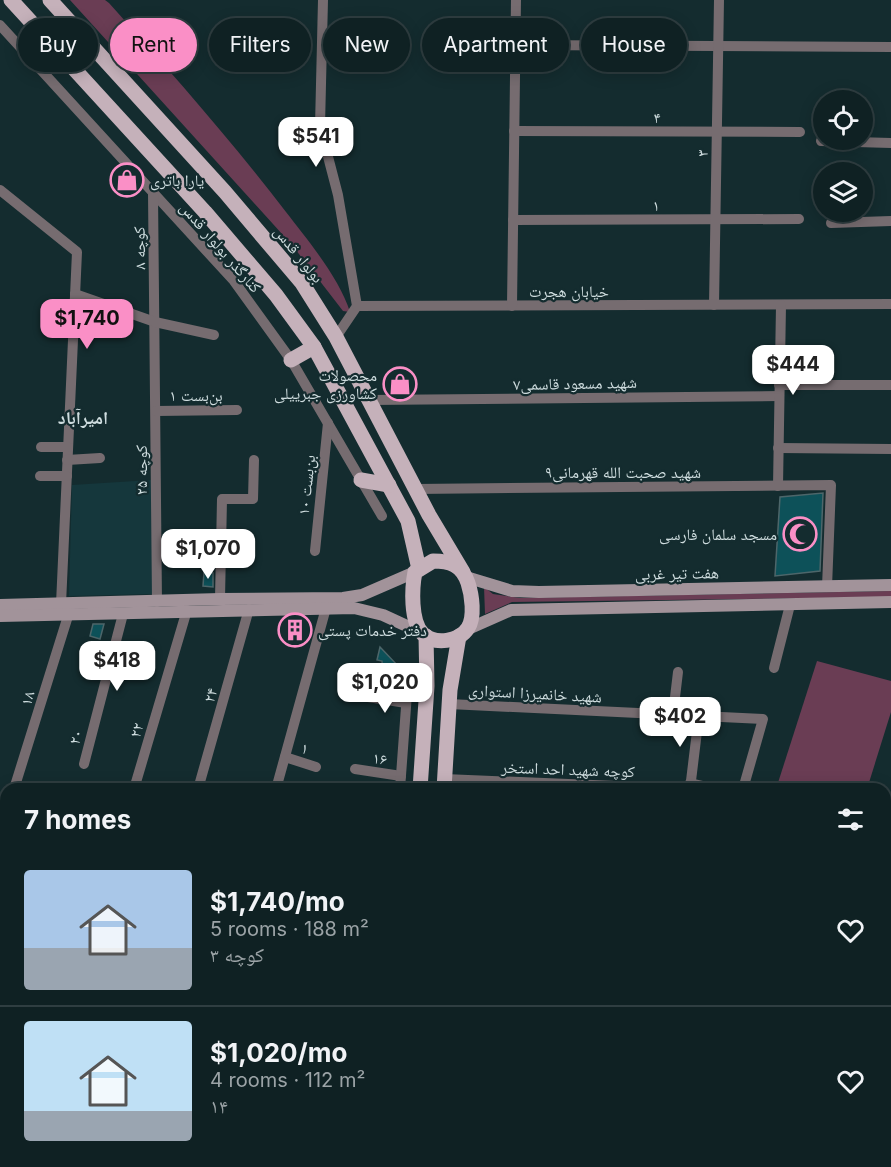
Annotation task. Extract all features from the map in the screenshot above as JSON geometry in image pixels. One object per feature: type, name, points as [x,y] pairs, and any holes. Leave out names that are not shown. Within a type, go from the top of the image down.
[{"type":"main road","points":[[11,0],[205,212],[276,295],[314,347],[408,520],[417,570],[412,586],[413,603],[416,622],[424,635],[427,686],[420,783]]},
{"type":"main road","name":"بولوار قدس","points":[[50,0],[225,192],[302,283],[336,337],[429,515],[464,574]]},
{"type":"main road","points":[[291,360],[314,347]]},
{"type":"main road","points":[[361,480],[389,484]]},
{"type":"main road","points":[[408,520],[413,524],[421,523],[429,515]]},
{"type":"main road","points":[[0,616],[68,616],[94,609],[157,602],[343,598],[362,595],[433,561],[454,563],[464,574],[471,592],[472,616],[463,633],[450,697],[444,783]]},
{"type":"main road","name":"هفت تیر غربی","points":[[464,574],[512,591],[539,592],[891,585]]},
{"type":"main road","name":"هفت تیر غربی","points":[[463,633],[511,610],[891,602]]},
{"type":"main road","points":[[0,604],[61,604],[123,614],[187,610],[354,608],[383,615],[441,641],[452,640],[463,633]]},
{"type":"main road","points":[[427,686],[431,679],[442,675],[447,679],[450,697]]},
{"type":"street","points":[[323,0],[320,126],[338,195],[357,306],[336,337]]},
{"type":"street","points":[[516,0],[516,18]]},
{"type":"street","name":"۳","points":[[714,305],[719,0]]},
{"type":"street","name":"کنارگذر بولوار قدس","points":[[0,25],[234,281],[291,360],[382,516]]},
{"type":"street","points":[[569,45],[891,47]]},
{"type":"street","points":[[512,306],[515,72]]},
{"type":"street","name":"۴","points":[[514,131],[800,132]]},
{"type":"street","points":[[873,142],[891,143]]},
{"type":"street","points":[[0,190],[77,252],[61,604]]},
{"type":"street","name":"کوچه ۸","points":[[153,193],[156,411]]},
{"type":"street","name":"۱","points":[[513,220],[799,219]]},
{"type":"street","points":[[831,223],[891,221]]},
{"type":"street","points":[[75,294],[155,322],[214,335]]},
{"type":"street","name":"خیابان هجرت","points":[[357,306],[891,304]]},
{"type":"street","points":[[778,486],[781,305]]},
{"type":"street","name":"شهید مسعود قاسمی۷","points":[[370,400],[779,391],[891,385]]},
{"type":"street","name":"بن‌بست ۱","points":[[156,411],[237,410]]},
{"type":"street","name":"کوچه ۲۵","points":[[156,411],[157,602]]},
{"type":"street","name":"بن‌بست ۱۰","points":[[315,551],[328,423]]},
{"type":"street","points":[[40,447],[68,447]]},
{"type":"street","points":[[778,448],[891,449]]},
{"type":"street","points":[[67,460],[100,458]]},
{"type":"street","points":[[220,599],[222,499],[253,499],[255,460]]},
{"type":"street","points":[[40,476],[66,476]]},
{"type":"street","name":"شهید صحبت الله قهرمانی۹","points":[[415,489],[831,485],[828,587]]},
{"type":"street","points":[[774,668],[790,605]]},
{"type":"street","points":[[278,783],[326,608]]},
{"type":"street","name":"۲۴","points":[[200,783],[249,609]]},
{"type":"street","name":"۲۲","points":[[136,783],[187,610]]},
{"type":"street","name":"۲۰","points":[[84,764],[123,614]]},
{"type":"street","name":"۱۸","points":[[16,783],[68,616]]},
{"type":"street","points":[[673,714],[678,672]]},
{"type":"street","points":[[400,783],[408,680]]},
{"type":"street","points":[[368,697],[406,703]]},
{"type":"street","name":"شهید خانمیرزا استواری","points":[[450,697],[699,716],[763,718],[746,783]]},
{"type":"street","points":[[691,783],[699,716]]},
{"type":"street","points":[[403,745],[424,727]]},
{"type":"street","name":"۱","points":[[285,757],[316,767]]},
{"type":"street","name":"۱۶","points":[[355,769],[401,776]]},
{"type":"shaded area","points":[[70,0],[105,0],[122,18],[110,18],[110,44],[98,31],[98,18],[86,18]]},
{"type":"shaded area","points":[[135,72],[170,72],[265,185],[313,247],[339,286],[350,312],[343,311],[292,245]]},
{"type":"shaded area","points":[[151,480],[153,594],[69,596],[72,485]]},
{"type":"shaded area","points":[[484,587],[493,594],[520,598],[891,591],[891,597],[512,602],[485,614]]},
{"type":"shaded area","points":[[817,661],[891,681],[891,712],[869,783],[778,783]]},
{"type":"building","name":"مسجد سلمان فارسی","points":[[823,493],[820,571],[775,576],[780,497]]},
{"type":"building","points":[[204,572],[213,573],[213,587],[203,586]]},
{"type":"building","name":"دفتر خدمات پستی","points":[[291,622],[303,623],[300,637],[288,636]]},
{"type":"building","points":[[93,624],[104,624],[100,639],[90,636]]},
{"type":"building","points":[[380,647],[400,668],[401,679],[383,678],[382,661],[377,660]]},
{"type":"place","name":"یارا باتری","points":[[127,180]]},
{"type":"place","name":"محصولات کشاورزی جبرییلی","points":[[400,384]]},
{"type":"place","name":"مسجد سلمان فارسی","points":[[800,534]]},
{"type":"place","name":"دفتر خدمات پستی","points":[[295,630]]},
{"type":"district","name":"امیرآباد","points":[[83,417]]}]
